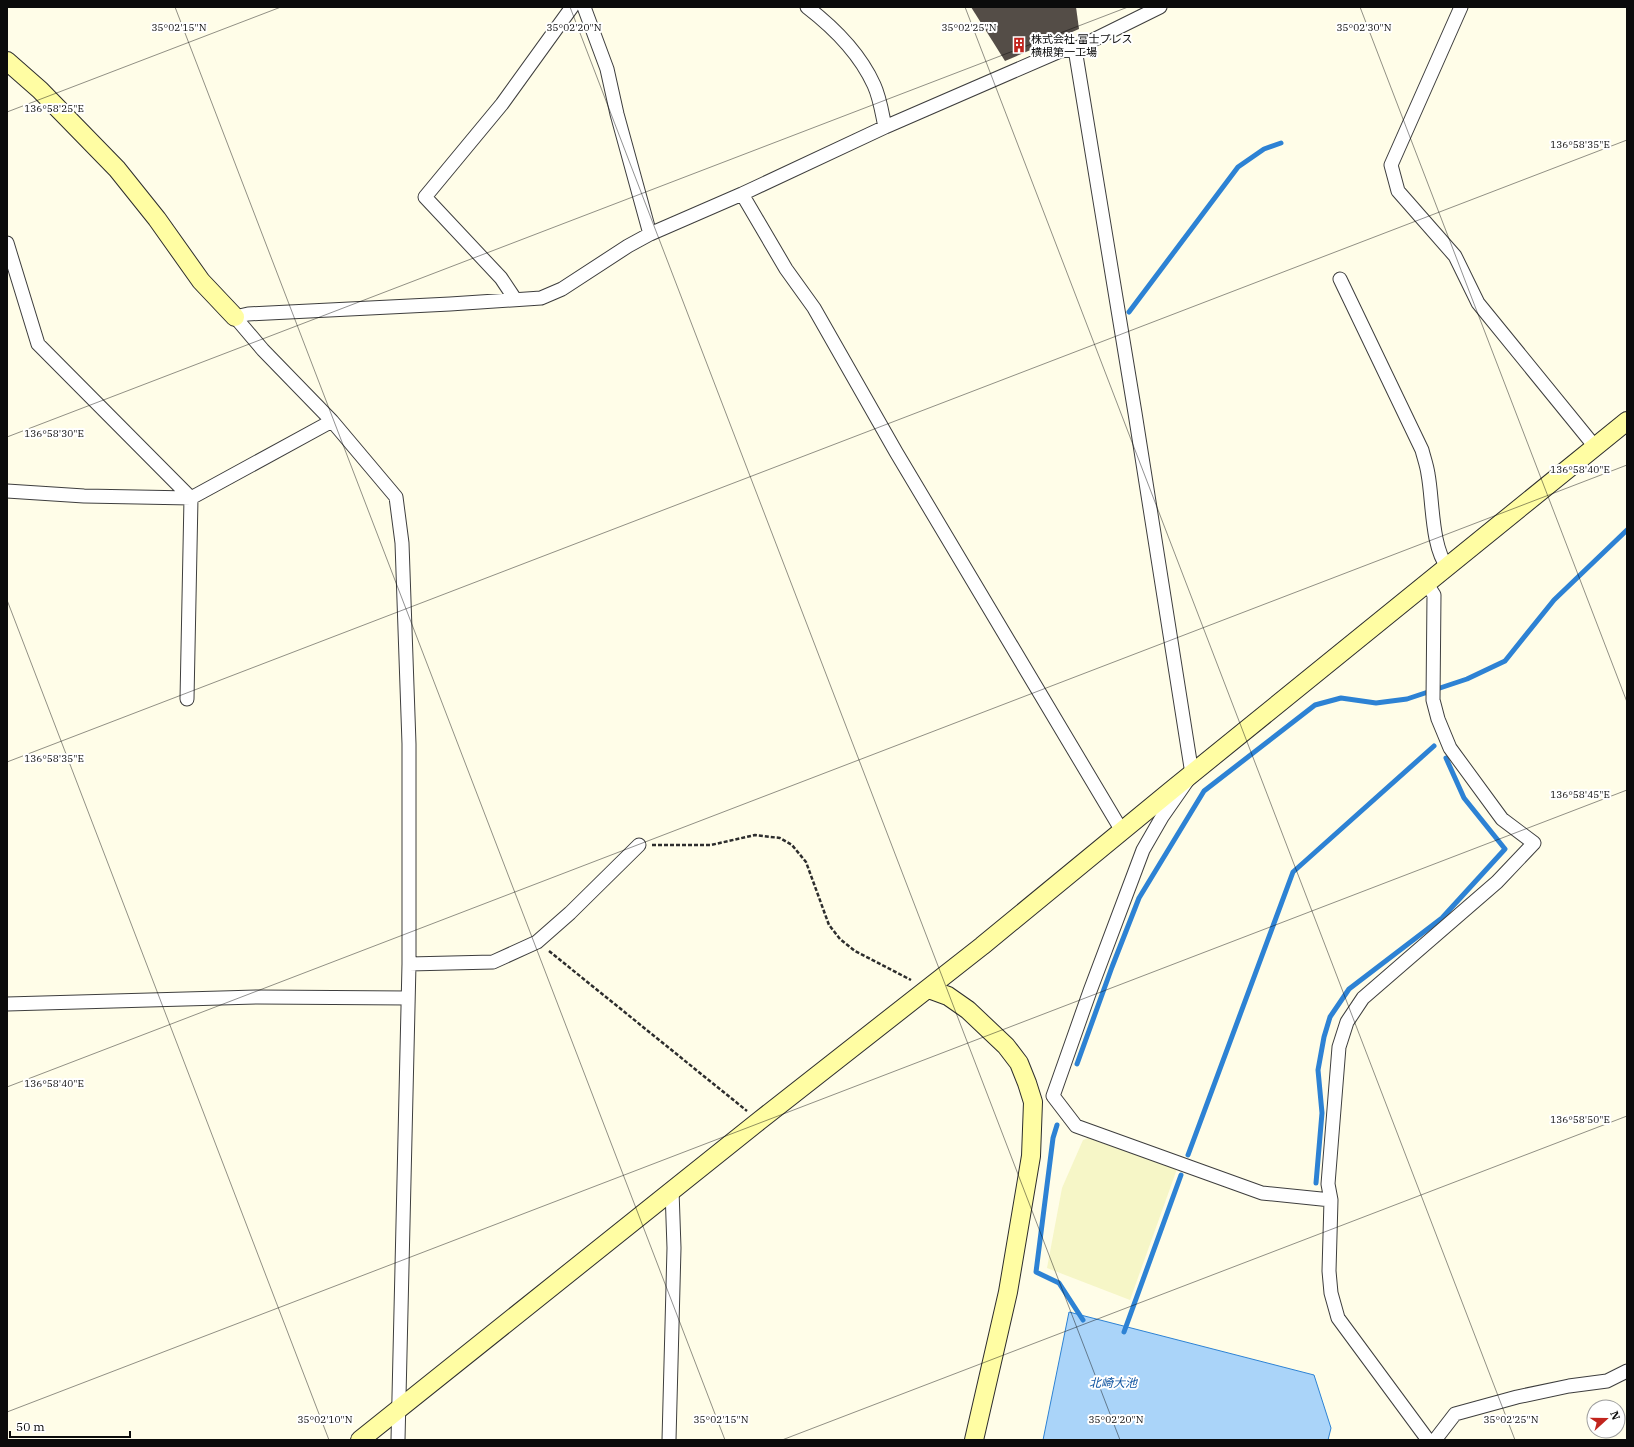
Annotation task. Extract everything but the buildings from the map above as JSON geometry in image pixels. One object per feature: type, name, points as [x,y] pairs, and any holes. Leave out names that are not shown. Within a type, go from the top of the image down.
[{"type":"street","points":[[515,299],[501,278],[425,197],[502,104],[572,7]]},
{"type":"street","points":[[584,7],[607,69],[617,114],[650,234]]},
{"type":"street","points":[[807,7],[823,19],[857,57],[874,86],[885,127]]},
{"type":"street","points":[[234,317],[254,313],[450,304],[541,298],[562,289],[628,246],[650,234],[742,194],[885,127],[1060,51],[1075,49],[1160,7]]},
{"type":"street","points":[[1461,7],[1391,165],[1398,191],[1455,256],[1478,303],[1596,448]]},
{"type":"street","points":[[1054,1096],[1090,991],[1143,850],[1162,817],[1192,774],[1134,405],[1075,49]]},
{"type":"street","points":[[7,61],[40,90],[117,169],[157,219],[201,281],[263,350],[332,421],[396,497],[402,543],[409,744],[409,964],[398,1440]]},
{"type":"street","points":[[742,194],[786,269],[814,308],[896,452],[1122,832]]},
{"type":"street","points":[[7,243],[38,344],[191,498],[187,699]]},
{"type":"street","points":[[1340,279],[1422,450],[1428,473],[1437,542],[1442,561],[1448,568]]},
{"type":"street","points":[[7,491],[84,496],[191,498],[332,421]]},
{"type":"street","points":[[360,1440],[759,1121],[929,989],[1192,774],[1596,448],[1627,421]]},
{"type":"street","points":[[1427,584],[1434,595],[1433,700],[1438,719],[1450,748],[1502,819],[1534,843],[1497,882],[1363,998],[1346,1022],[1339,1047],[1328,1184],[1331,1200],[1329,1271],[1331,1293],[1338,1318],[1428,1440]]},
{"type":"street","points":[[409,964],[493,962],[537,942],[570,913],[639,845]]},
{"type":"street","points":[[929,989],[948,996],[968,1010],[1006,1046],[1019,1062],[1033,1102],[1031,1156],[1008,1292],[974,1440]]},
{"type":"street","points":[[7,1004],[258,997],[408,998]]},
{"type":"street","points":[[1054,1096],[1076,1126],[1262,1193],[1331,1200]]},
{"type":"street","points":[[1033,1102],[1054,1096]]},
{"type":"street","points":[[669,1440],[674,1248],[672,1190]]},
{"type":"street","points":[[1435,1440],[1455,1414],[1517,1397],[1607,1380],[1627,1371]]},
{"type":"path","points":[[639,845],[711,845],[755,835],[780,838],[792,845],[806,862],[829,925],[840,939],[855,951],[929,989]]},
{"type":"path","points":[[537,942],[759,1121]]},
{"type":"green space","points":[[1088,1138],[1177,1169],[1130,1300],[1047,1268],[1062,1188],[1083,1140]]},
{"type":"water","name":"北崎大池","points":[[1069,1312],[1314,1375],[1331,1428],[1328,1440],[1043,1440]]},
{"type":"waterway","points":[[1129,312],[1238,167],[1264,149],[1281,143]]},
{"type":"waterway","points":[[1077,1064],[1139,898],[1204,791],[1315,705],[1341,698],[1376,703],[1407,699],[1467,679],[1505,661],[1554,600],[1627,530]]},
{"type":"waterway","points":[[1188,1155],[1293,872],[1434,746]]},
{"type":"waterway","points":[[1316,1183],[1322,1113],[1318,1070],[1324,1037],[1330,1017],[1349,989],[1442,918],[1505,849],[1464,798],[1446,758]]},
{"type":"waterway","points":[[1057,1125],[1053,1138],[1036,1272],[1059,1283],[1083,1320]]},
{"type":"waterway","points":[[1124,1332],[1181,1175]]},
{"type":"place","name":"株式会社 富士プレス 横根第一工場","points":[[1019,45]]}]
